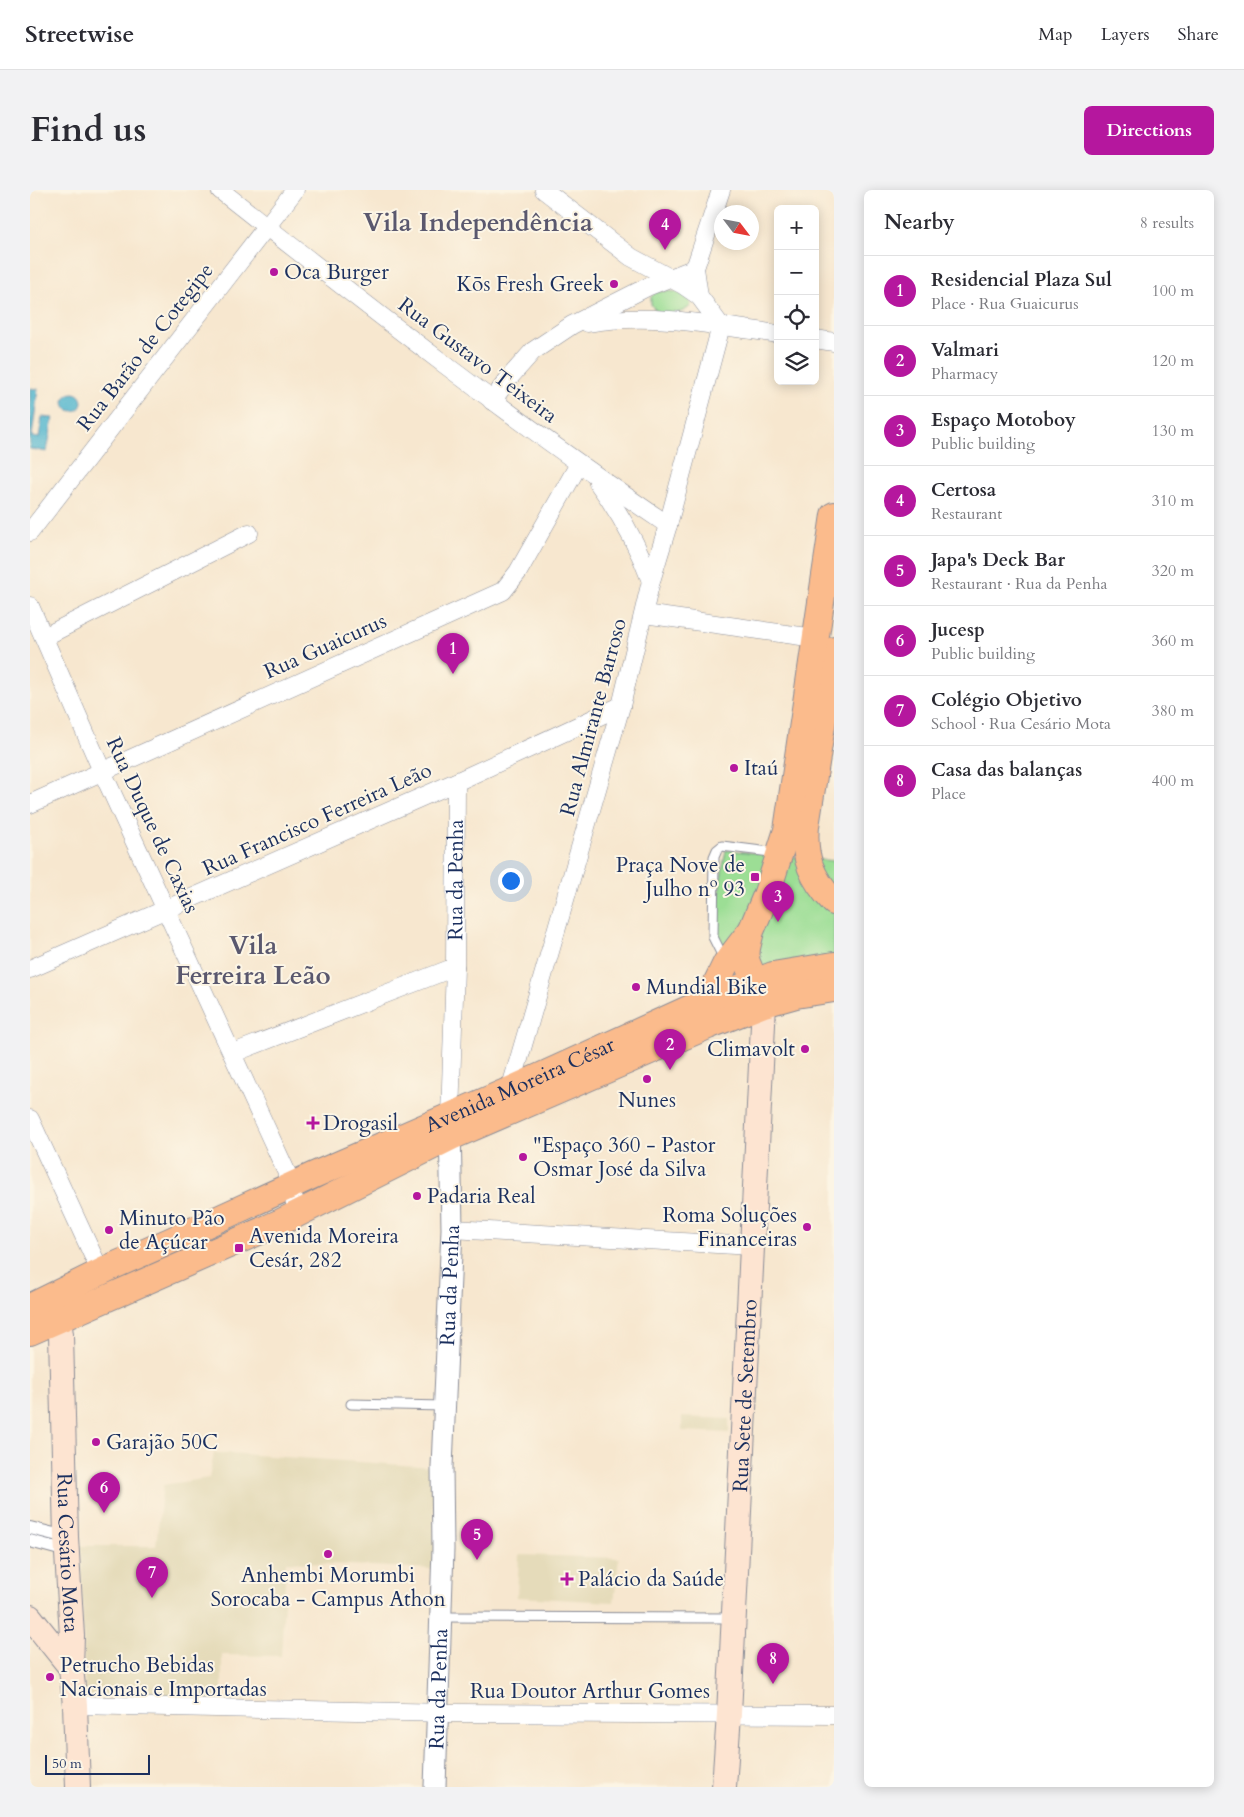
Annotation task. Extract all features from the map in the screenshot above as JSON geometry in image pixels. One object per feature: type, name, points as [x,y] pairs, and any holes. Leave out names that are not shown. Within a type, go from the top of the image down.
[{"type":"main road","points":[[828,896],[811,871],[805,847],[825,644],[834,515]]},
{"type":"main road","points":[[708,1000],[726,963],[751,931],[768,893],[789,816],[825,644]]},
{"type":"main road","points":[[768,893],[782,875],[794,871],[807,876],[828,896]]},
{"type":"main road","points":[[751,931],[746,960],[759,993]]},
{"type":"main road","points":[[759,993],[773,975],[834,965]]},
{"type":"main road","points":[[796,995],[834,980]]},
{"type":"main road","points":[[759,993],[796,995],[834,989]]},
{"type":"main road","name":"Avenida Moreira César","points":[[30,1332],[298,1213],[334,1195],[510,1090],[708,1000],[759,993]]},
{"type":"main road","name":"Avenida Moreira César","points":[[30,1307],[111,1267],[170,1241],[291,1180],[450,1127],[708,1026],[759,993]]},
{"type":"main road","name":"Rua Sete de Setembro","points":[[724,1787],[752,1246],[759,993]]},
{"type":"main road","points":[[59,1318],[58,1308],[61,1304],[130,1270],[170,1241]]},
{"type":"main road","name":"Rua Cesário Mota","points":[[59,1318],[66,1544],[72,1636],[71,1668],[75,1705],[78,1787]]},
{"type":"main road","points":[[30,1617],[71,1668]]},
{"type":"street","name":"Rua Gustavo Teixeira","points":[[220,190],[492,401],[668,526]]},
{"type":"street","name":"Rua Barão de Cotegipe","points":[[30,532],[295,190]]},
{"type":"street","points":[[544,190],[631,257],[672,278],[699,296],[721,326]]},
{"type":"street","points":[[676,321],[687,317],[698,306],[699,296],[695,268],[721,190]]},
{"type":"street","points":[[631,257],[646,278],[647,287],[642,304],[646,311],[654,318]]},
{"type":"street","points":[[492,401],[533,351],[572,325],[647,287],[695,268]]},
{"type":"street","points":[[572,325],[610,319],[654,318],[774,333]]},
{"type":"street","name":"Rua Almirante Barroso","points":[[702,324],[708,328],[713,336],[714,354]]},
{"type":"street","name":"Rua Almirante Barroso","points":[[510,1090],[621,706],[651,581],[668,526],[721,326]]},
{"type":"street","points":[[819,340],[834,342]]},
{"type":"street","name":"Rua Gustavo Teixeira","points":[[584,468],[610,499],[643,559],[651,581]]},
{"type":"street","name":"Rua Guaicurus","points":[[30,804],[503,591],[518,572],[584,468]]},
{"type":"street","name":"Rua Gustavo Teixeira","points":[[628,530],[650,543],[662,545]]},
{"type":"street","points":[[44,637],[249,533]]},
{"type":"street","name":"Rua Duque de Caxias","points":[[30,606],[102,771],[291,1180],[298,1213]]},
{"type":"street","points":[[644,614],[825,644]]},
{"type":"street","name":"Rua Francisco Ferreira Leão","points":[[30,970],[456,782],[621,706]]},
{"type":"street","name":"Rua da Penha","points":[[434,1787],[443,1549],[442,1467],[452,1229],[450,1127],[455,968],[456,782]]},
{"type":"street","points":[[233,1054],[455,968]]},
{"type":"street","points":[[30,1119],[96,1262],[104,1267],[111,1267]]},
{"type":"street","points":[[291,1180],[311,1194],[323,1197],[334,1195]]},
{"type":"street","points":[[452,1229],[752,1246]]},
{"type":"street","points":[[30,1528],[66,1544]]},
{"type":"street","points":[[30,1541],[66,1544]]},
{"type":"street","name":"Rua Doutor Arthur Gomes","points":[[75,1705],[436,1712],[834,1715]]},
{"type":"lane","points":[[726,963],[713,937],[714,856],[722,846],[780,853]]},
{"type":"lane","points":[[351,1404],[444,1406]]},
{"type":"lane","points":[[440,1617],[734,1618]]},
{"type":"shaded area","points":[[682,1417],[729,1419],[729,1433],[682,1431]]},
{"type":"shaded area","name":"Anhembi Morumbi Sorocaba - Campus Athon","points":[[214,1453],[433,1467],[435,1569],[286,1562],[281,1656],[222,1655],[222,1700],[85,1697],[81,1546],[156,1546],[163,1485],[209,1478]]},
{"type":"shaded area","name":"Palácio da Saúde","points":[[519,1555],[619,1558],[614,1602],[517,1597]]},
{"type":"green space","points":[[668,291],[683,294],[688,298],[691,305],[675,313],[661,313],[657,311],[651,304],[651,297],[656,292]]},
{"type":"green space","points":[[726,850],[834,861],[834,958],[757,970],[720,946],[716,931],[721,877]]},
{"type":"water","points":[[30,388],[38,389],[32,437],[39,438],[42,417],[53,418],[47,452],[30,449]]},
{"type":"water","points":[[69,393],[77,393],[82,398],[80,409],[69,411],[64,406],[64,398]]},
{"type":"place","name":"Certosa","points":[[665,250]]},
{"type":"place","name":"Oca Burger","points":[[274,272]]},
{"type":"place","name":"Kōs Fresh Greek","points":[[614,284]]},
{"type":"place","name":"Residencial Plaza Sul","points":[[453,674]]},
{"type":"place","name":"Itaú","points":[[734,768]]},
{"type":"place","name":"Praça Nove de Julho nº 93","points":[[755,877]]},
{"type":"place","name":"Espaço Motoboy","points":[[778,922]]},
{"type":"place","name":"Mundial Bike","points":[[636,987]]},
{"type":"place","name":"Climavolt","points":[[805,1049]]},
{"type":"place","name":"Valmari","points":[[670,1070]]},
{"type":"place","name":"Nunes","points":[[647,1079]]},
{"type":"place","name":"Drogasil","points":[[313,1123]]},
{"type":"place","name":"\"Espaço 360 - Pastor Osmar José da Silva","points":[[523,1157]]},
{"type":"place","name":"Padaria Real","points":[[417,1196]]},
{"type":"place","name":"Roma Soluções Financeiras","points":[[807,1227]]},
{"type":"place","name":"Minuto Pão de Açúcar","points":[[109,1230]]},
{"type":"place","name":"Avenida Moreira Cesár, 282","points":[[239,1248]]},
{"type":"place","name":"Garajão 50C","points":[[96,1442]]},
{"type":"place","name":"Jucesp","points":[[104,1513]]},
{"type":"place","name":"Anhembi Morumbi Sorocaba - Campus Athon","points":[[328,1554]]},
{"type":"place","name":"Japa's Deck Bar","points":[[477,1560]]},
{"type":"place","name":"Palácio da Saúde","points":[[567,1579]]},
{"type":"place","name":"Colégio Objetivo","points":[[152,1598]]},
{"type":"place","name":"Petrucho Bebidas Nacionais e Importadas","points":[[50,1677]]},
{"type":"place","name":"Casa das balanças","points":[[773,1684]]},
{"type":"district","name":"Vila Independência","points":[[478,222]]},
{"type":"district","name":"Vila Ferreira Leão","points":[[253,960]]}]
